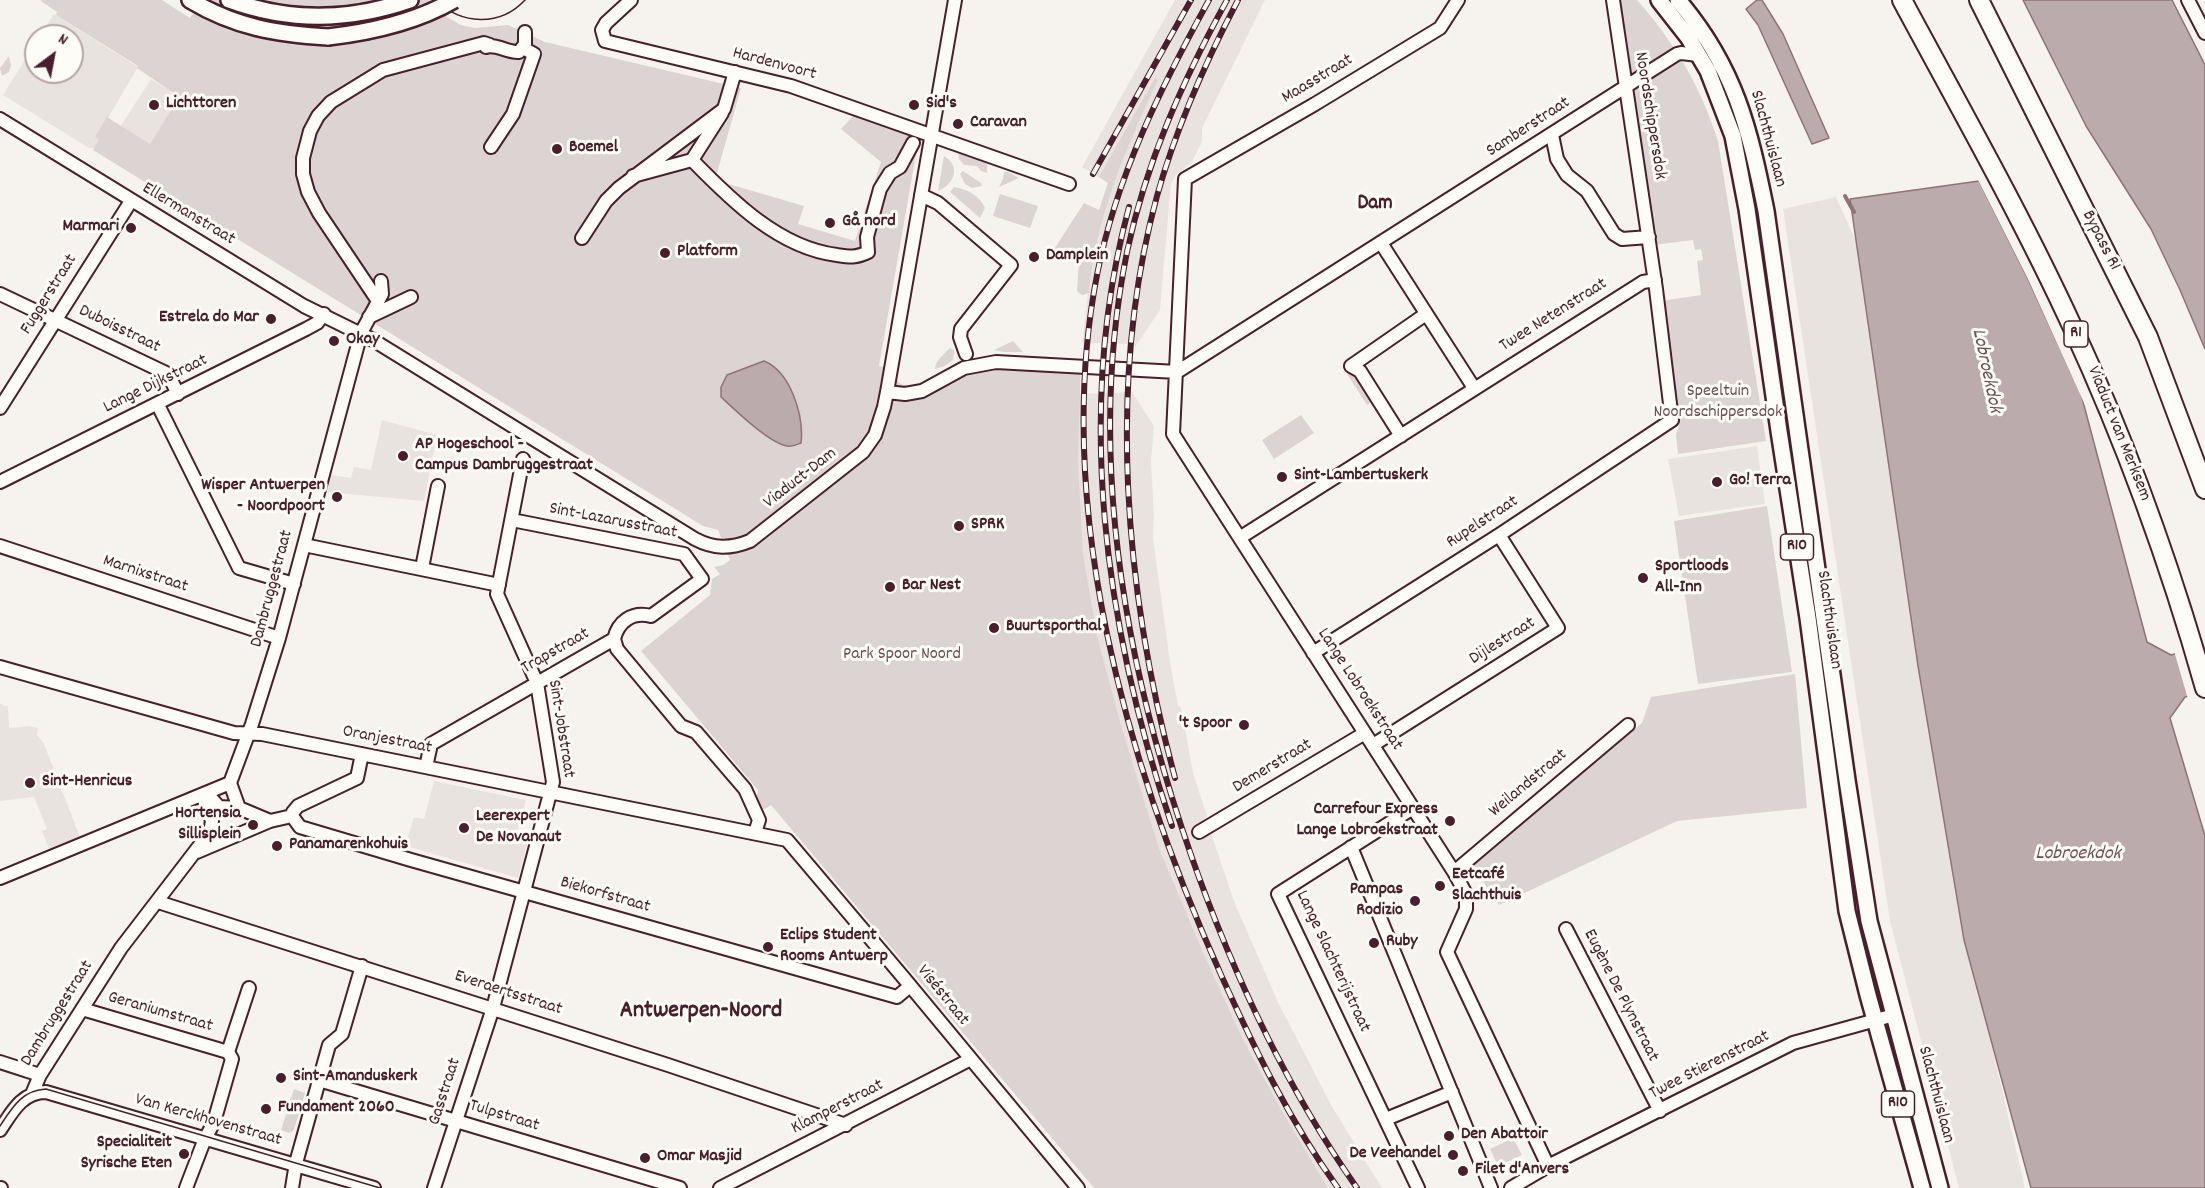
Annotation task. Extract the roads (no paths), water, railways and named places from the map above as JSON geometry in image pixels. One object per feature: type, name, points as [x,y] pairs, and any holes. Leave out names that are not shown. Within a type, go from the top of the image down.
[{"type":"highway","name":"Viaduct van Merksem","points":[[1902,0],[2033,245],[2100,389],[2158,535],[2205,688]]},
{"type":"highway","name":"Bypass R1","points":[[1979,0],[2148,337],[2205,489]]},
{"type":"main road","points":[[190,0],[219,16],[246,26],[273,32],[328,37],[392,26],[424,15],[454,0]]},
{"type":"main road","points":[[229,0],[299,17],[344,16],[410,0]]},
{"type":"main road","name":"Slachthuislaan","points":[[1659,0],[1688,37],[1698,55],[1718,94],[1733,136],[1808,618],[1847,911],[1922,1188]]},
{"type":"main road","name":"Slachthuislaan","points":[[1678,0],[1701,28],[1732,86],[1748,127],[1760,182],[1869,921],[1940,1188]]},
{"type":"street","name":"Hardenvoort","points":[[631,0],[606,23],[602,30],[605,41],[791,86],[920,136]]},
{"type":"street","name":"Viaduct-Dam","points":[[361,333],[703,543],[721,548],[750,541],[855,460],[874,435],[887,392],[921,195],[920,136],[955,0]]},
{"type":"street","name":"Maasstraat","points":[[1185,179],[1440,28],[1458,0]]},
{"type":"street","name":"Noordschippersdok","points":[[1613,0],[1655,280],[1672,420]]},
{"type":"street","points":[[2188,0],[2205,33]]},
{"type":"street","points":[[524,48],[525,32]]},
{"type":"street","points":[[378,301],[319,213],[308,192],[303,174],[303,158],[310,131],[318,116],[331,102],[383,70],[484,43],[516,53],[524,48]]},
{"type":"street","points":[[491,147],[513,114],[534,54],[524,48]]},
{"type":"street","name":"Samberstraat","points":[[1177,372],[1677,54],[1698,55]]},
{"type":"street","points":[[633,176],[692,160],[724,109],[735,72]]},
{"type":"street","points":[[582,238],[606,201],[633,176],[724,109]]},
{"type":"street","name":"Ellermanstraat","points":[[0,119],[304,306],[361,333]]},
{"type":"street","points":[[1552,135],[1557,159],[1567,175],[1587,191],[1614,234],[1622,239],[1648,237]]},
{"type":"street","points":[[692,160],[751,215],[783,236],[828,254],[857,258],[868,252],[867,237],[880,189],[890,173],[900,167],[920,136],[1069,184]]},
{"type":"street","name":"Lange Lobroekstraat","points":[[1185,179],[1173,434],[1241,537],[1466,894],[1466,909],[1447,952],[1548,1166]]},
{"type":"street","points":[[921,195],[938,203],[1011,265],[963,324],[960,337],[966,354]]},
{"type":"street","name":"Fuggerstraat","points":[[0,408],[131,201]]},
{"type":"street","points":[[1381,243],[1474,388]]},
{"type":"street","name":"Twee Netenstraat","points":[[1241,537],[1643,282],[1655,280]]},
{"type":"street","points":[[361,333],[382,294],[381,281]]},
{"type":"street","name":"Duboisstraat","points":[[0,294],[168,374],[178,394]]},
{"type":"street","points":[[369,317],[411,297]]},
{"type":"street","points":[[1401,436],[1360,371],[1351,366],[1426,314]]},
{"type":"street","name":"Lange Dijkstraat","points":[[0,482],[306,329],[317,323],[324,315]]},
{"type":"street","name":"Dambruggestraat","points":[[230,783],[249,734],[279,638],[361,333]]},
{"type":"street","points":[[887,392],[905,394],[922,391],[964,368],[996,362],[1177,372]]},
{"type":"street","points":[[158,405],[239,568],[294,584]]},
{"type":"street","name":"Rupelstraat","points":[[1313,653],[1499,535],[1672,420]]},
{"type":"street","name":"Sint-Jobstraat","points":[[493,1008],[553,782],[537,683],[497,594],[523,459]]},
{"type":"street","points":[[422,568],[438,486]]},
{"type":"street","name":"Sint-Lazarusstraat","points":[[512,520],[684,554],[697,573]]},
{"type":"street","name":"Dijlestraat","points":[[1373,745],[1558,628],[1499,535]]},
{"type":"street","points":[[304,545],[499,585]]},
{"type":"street","name":"Marnixstraat","points":[[0,546],[279,638]]},
{"type":"street","name":"Trapstraat","points":[[426,767],[431,744],[614,639],[616,630],[628,618],[644,614],[651,616],[702,579],[697,573]]},
{"type":"street","points":[[614,639],[617,649],[681,726],[696,732],[745,789],[759,820],[755,833]]},
{"type":"street","name":"Oranjestraat","points":[[0,667],[223,730],[262,734],[771,837]]},
{"type":"street","name":"Weilandstraat","points":[[1454,872],[1628,725]]},
{"type":"street","name":"Demerstraat","points":[[1199,832],[1365,733]]},
{"type":"street","points":[[196,853],[270,821],[292,816],[298,806],[357,778],[362,754]]},
{"type":"street","points":[[0,878],[230,783],[239,808]]},
{"type":"street","points":[[202,795],[211,798],[219,807],[239,808],[270,821]]},
{"type":"street","name":"Dambruggestraat","points":[[0,1130],[18,1105],[32,1094],[40,1075],[121,948],[196,853],[212,827],[211,816],[202,795]]},
{"type":"street","name":"Lange Slachterijstraat","points":[[1413,808],[1278,894],[1419,1188]]},
{"type":"street","name":"Biekorfstraat","points":[[292,816],[300,827],[897,997],[910,986]]},
{"type":"street","name":"Viséstraat","points":[[771,837],[786,840],[1077,1188]]},
{"type":"street","points":[[1351,847],[1491,1188]]},
{"type":"street","name":"Everaertsstraat","points":[[158,902],[493,1008],[846,1125]]},
{"type":"street","name":"Eugène De Plynstraat","points":[[1566,929],[1660,1111]]},
{"type":"street","points":[[292,1188],[295,1165],[329,1045],[342,1034],[362,966]]},
{"type":"street","points":[[186,1188],[214,1122],[232,1059],[228,1052],[249,988]]},
{"type":"street","name":"Gasstraat","points":[[434,1188],[493,1008]]},
{"type":"street","name":"Geraniumstraat","points":[[81,1009],[228,1052]]},
{"type":"street","name":"Twee Stierenstraat","points":[[1548,1166],[1793,1043],[1894,1015]]},
{"type":"street","name":"Klamperstraat","points":[[723,1187],[971,1059]]},
{"type":"street","points":[[0,1062],[40,1075]]},
{"type":"street","name":"Tulpstraat","points":[[319,1080],[680,1188]]},
{"type":"street","name":"Van Kerckhovenstraat","points":[[32,1094],[46,1092],[374,1188]]},
{"type":"street","points":[[1386,1119],[1452,1092]]},
{"type":"street","points":[[1511,1188],[1548,1166]]},
{"type":"water","points":[[1757,0],[1762,0],[1783,34],[1829,138],[1812,144],[1758,25],[1746,9]]},
{"type":"water","points":[[2023,0],[2172,0],[2205,65],[2205,349],[2151,229],[2086,126]]},
{"type":"water","name":"Lobroekdok","points":[[1979,181],[2028,279],[2081,394],[2147,642],[2171,655],[2205,645],[2205,692],[2185,697],[2170,718],[2205,836],[2205,1188],[2031,1188],[1964,940],[1918,666],[1850,199]]},
{"type":"water","points":[[764,361],[782,375],[794,396],[800,420],[801,443],[787,446],[771,439],[721,397],[721,387],[727,375]]},
{"type":"waterway","points":[[1845,196],[1854,212]]},
{"type":"tram line","points":[[436,0],[457,14],[481,20],[504,15],[525,0]]},
{"type":"tram line","points":[[0,1126],[24,1096],[46,1089],[380,1188]]},
{"type":"railway","points":[[1093,174],[1191,0]]},
{"type":"railway","points":[[1209,0],[1157,99],[1142,133],[1116,203],[1097,275],[1086,363],[1084,453],[1092,543],[1107,634],[1129,723],[1156,811],[1188,896],[1247,1032],[1289,1112],[1338,1188]]},
{"type":"railway","points":[[1227,0],[1195,60],[1155,154],[1127,252],[1115,328],[1110,404],[1112,481],[1118,557],[1130,633],[1147,708],[1167,782],[1207,899],[1243,985],[1284,1069],[1307,1110],[1357,1188]]},
{"type":"railway","points":[[1175,778],[1144,635],[1134,562],[1128,488],[1127,414],[1131,340],[1141,267],[1157,196],[1192,96],[1238,0]]},
{"type":"railway","points":[[1129,207],[1112,284],[1103,362],[1101,440],[1105,519],[1114,597],[1129,674],[1172,826]]},
{"type":"place","name":"Lichttoren","points":[[154,105]]},
{"type":"place","name":"Sid's","points":[[914,105]]},
{"type":"place","name":"Caravan","points":[[958,124]]},
{"type":"place","name":"Boemel","points":[[557,149]]},
{"type":"place","name":"Gå nord","points":[[830,223]]},
{"type":"place","name":"Marmari","points":[[131,228]]},
{"type":"place","name":"Platform","points":[[665,253]]},
{"type":"place","name":"Damplein","points":[[1034,257]]},
{"type":"place","name":"Estrela do Mar","points":[[271,319]]},
{"type":"place","name":"Okay","points":[[334,341]]},
{"type":"place","name":"AP Hogeschool - Campus Dambruggestraat","points":[[403,456]]},
{"type":"place","name":"Sint-Lambertuskerk","points":[[1282,477]]},
{"type":"place","name":"Go! Terra","points":[[1717,482]]},
{"type":"place","name":"Wisper Antwerpen - Noordpoort","points":[[337,497]]},
{"type":"place","name":"SPRK","points":[[959,526]]},
{"type":"place","name":"Sportloods All-Inn","points":[[1643,578]]},
{"type":"place","name":"Bar Nest","points":[[890,587]]},
{"type":"place","name":"Buurtsporthal","points":[[994,628]]},
{"type":"place","name":"'t Spoor","points":[[1244,725]]},
{"type":"place","name":"Sint-Henricus","points":[[30,783]]},
{"type":"place","name":"Carrefour Express Lange Lobroekstraat","points":[[1450,821]]},
{"type":"place","name":"Hortensia Sillisplein","points":[[253,825]]},
{"type":"place","name":"Leerexpert De Novanaut","points":[[464,828]]},
{"type":"place","name":"Panamarenkohuis","points":[[277,846]]},
{"type":"place","name":"Eetcafé Slachthuis","points":[[1440,886]]},
{"type":"place","name":"Pampas Rodizio","points":[[1415,901]]},
{"type":"place","name":"Ruby","points":[[1374,943]]},
{"type":"place","name":"Eclips Student Rooms Antwerp","points":[[768,947]]},
{"type":"place","name":"Sint-Amanduskerk","points":[[281,1078]]},
{"type":"place","name":"Fundament 2060","points":[[266,1109]]},
{"type":"place","name":"Den Abattoir","points":[[1449,1136]]},
{"type":"place","name":"Specialiteit Syrische Eten","points":[[184,1154]]},
{"type":"place","name":"De Veehandel","points":[[1453,1155]]},
{"type":"place","name":"Omar Masjid","points":[[645,1158]]},
{"type":"place","name":"Filet d'Anvers","points":[[1463,1171]]},
{"type":"district","name":"Dam","points":[[1375,205]]},
{"type":"district","name":"Antwerpen-Noord","points":[[701,1013]]},
{"type":"park label","name":"Speeltuin Noordschippersdok","points":[[1718,403]]},
{"type":"park label","name":"Park Spoor Noord","points":[[902,656]]}]
